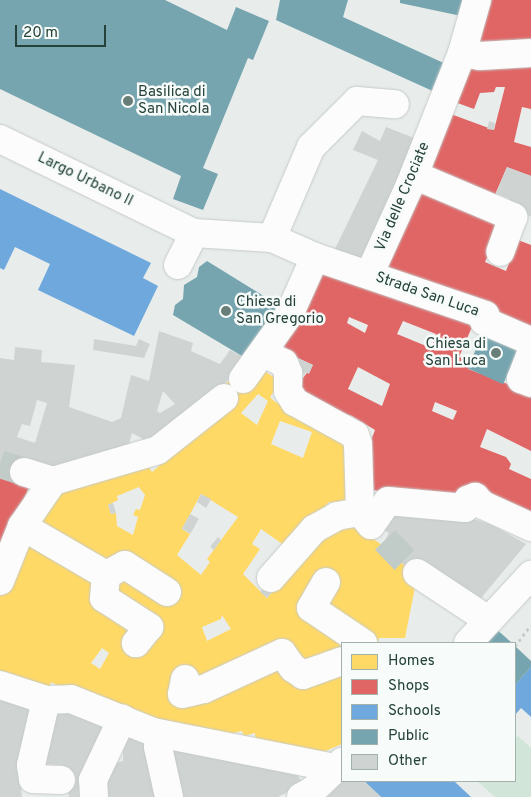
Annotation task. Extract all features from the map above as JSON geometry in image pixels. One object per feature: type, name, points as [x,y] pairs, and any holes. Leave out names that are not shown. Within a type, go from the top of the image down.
[{"type":"street","name":"Via delle Crociate","points":[[369,275],[414,175],[431,118],[462,53],[478,0]]},
{"type":"street","points":[[462,53],[480,56],[531,53]]},
{"type":"street","points":[[178,265],[194,233],[272,238],[311,147],[357,101],[395,104]]},
{"type":"street","name":"Largo Urbano II","points":[[0,139],[194,233]]},
{"type":"street","points":[[414,175],[513,217],[500,252]]},
{"type":"street","name":"Strada San Luca","points":[[272,238],[315,257],[485,315],[484,321],[531,340]]},
{"type":"street","points":[[242,379],[264,353],[290,312],[315,257]]},
{"type":"street","points":[[531,352],[521,378],[531,383]]},
{"type":"street","points":[[264,353],[284,363],[288,373],[288,391],[295,402],[355,435],[372,526]]},
{"type":"street","points":[[24,472],[53,480],[158,450],[224,398]]},
{"type":"street","points":[[0,581],[22,526],[53,480]]},
{"type":"street","points":[[372,526],[388,501],[465,508],[468,500],[475,497],[483,505],[531,527]]},
{"type":"street","points":[[271,578],[314,528],[337,516],[372,526]]},
{"type":"street","points":[[22,526],[106,576]]},
{"type":"street","points":[[106,576],[125,565],[167,592]]},
{"type":"street","points":[[417,573],[488,620]]},
{"type":"street","points":[[469,642],[531,575]]},
{"type":"street","points":[[106,576],[104,598],[149,627],[136,643]]},
{"type":"street","points":[[326,582],[311,608],[362,642]]},
{"type":"street","points":[[185,679],[182,694],[204,689],[282,653],[292,668],[303,675],[341,661]]},
{"type":"street","points":[[0,685],[46,700],[71,700],[161,734],[338,765]]},
{"type":"street","points":[[46,700],[31,765],[33,779],[61,780]]},
{"type":"street","points":[[94,797],[93,780],[122,719]]},
{"type":"street","points":[[161,734],[158,747],[169,797]]},
{"type":"street","points":[[309,795],[338,765]]},
{"type":"path","points":[[516,645],[531,625]]},
{"type":"green space","points":[[518,736],[531,748],[531,797],[495,797],[478,782],[516,782],[516,738]]},
{"type":"building: Homes","points":[[263,370],[281,382],[270,397],[274,401],[351,444],[350,506],[329,502],[288,548],[261,529],[252,544],[260,549],[243,574],[267,598],[300,560],[294,556],[328,514],[336,513],[382,545],[417,577],[405,638],[379,638],[377,642],[375,642],[320,610],[337,578],[322,570],[297,605],[333,630],[341,642],[341,653],[324,664],[304,670],[277,640],[267,648],[295,688],[341,667],[341,744],[321,753],[256,743],[255,733],[244,736],[242,731],[203,740],[201,732],[155,727],[92,702],[51,682],[47,695],[0,681],[0,597],[26,538],[30,540],[33,534],[43,542],[42,545],[68,560],[103,586],[91,603],[134,635],[126,647],[141,654],[158,632],[153,620],[108,590],[126,573],[168,599],[172,593],[130,560],[112,569],[101,565],[33,520],[57,489],[144,460],[152,472],[230,404],[217,392],[236,374],[248,385]],"holes":[[[258,394],[268,401],[257,425],[241,413]],[[280,421],[312,432],[303,458],[271,444]],[[139,487],[145,495],[140,510],[136,509],[133,515],[138,517],[133,535],[117,526],[116,513],[111,514],[108,505],[118,500],[117,496]],[[201,494],[238,517],[207,559],[210,562],[201,575],[177,555],[190,534],[182,529]],[[222,615],[231,629],[207,641],[202,627],[221,619]],[[102,648],[109,653],[100,669],[91,663]],[[245,659],[259,678],[196,705],[168,701],[175,672],[186,677],[188,688],[198,686],[197,680]]]},
{"type":"building: Shops","points":[[484,0],[531,0],[531,46],[472,43]]},
{"type":"building: Shops","points":[[531,60],[531,109],[522,107],[514,142],[531,147],[531,176],[507,167],[494,197],[426,168],[448,113],[494,130],[505,87],[496,87],[494,92],[480,93],[474,109],[452,101],[466,63]]},
{"type":"building: Shops","points":[[419,186],[505,218],[485,262],[506,271],[518,240],[531,245],[531,337],[385,269]]},
{"type":"building: Shops","points":[[320,270],[475,320],[459,357],[471,361],[468,369],[531,393],[531,451],[487,429],[480,447],[506,457],[511,464],[509,469],[531,479],[531,513],[466,485],[459,506],[368,489],[369,446],[375,430],[352,416],[304,401],[301,395],[303,378],[313,365],[280,350]],"holes":[[[349,317],[368,325],[365,333],[347,323]],[[403,321],[436,334],[431,348],[397,334]],[[358,367],[390,384],[382,406],[348,389]],[[435,402],[457,411],[453,420],[432,411]]]},
{"type":"building: Shops","points":[[0,470],[31,482],[0,555]]},
{"type":"building: Schools","points":[[0,189],[151,263],[143,278],[158,286],[134,336],[38,290],[50,264],[15,247],[4,270],[0,268]]},
{"type":"building: Schools","points":[[531,667],[531,717],[521,708],[516,714],[516,684]]},
{"type":"building: Schools","points":[[365,782],[455,782],[471,797],[381,797]]},
{"type":"building: Public","name":"Basilica di San Nicola","points":[[0,0],[165,0],[227,30],[236,7],[269,21],[253,60],[248,58],[203,168],[218,174],[203,210],[173,199],[181,176],[0,89]]},
{"type":"building: Public","points":[[280,0],[348,0],[343,17],[448,65],[437,93],[276,20]]},
{"type":"building: Public","points":[[400,0],[471,0],[466,17],[400,3]]},
{"type":"building: Public","name":"Chiesa di San Gregorio","points":[[207,261],[280,306],[247,359],[173,315],[175,305],[183,299],[184,285],[197,277],[199,267]]},
{"type":"building: Public","name":"Chiesa di San Luca","points":[[485,329],[521,345],[503,384],[468,368]]},
{"type":"building: Public","points":[[495,628],[511,642],[482,642]]},
{"type":"building: Public","points":[[516,647],[531,661],[531,667],[516,684]]},
{"type":"building: Other","points":[[489,121],[495,123],[494,130],[487,129]]},
{"type":"building: Other","points":[[386,127],[417,139],[362,262],[334,251],[378,160],[353,150],[362,131],[380,141]]},
{"type":"building: Other","points":[[507,167],[531,176],[531,217],[509,204],[510,199],[496,193]]},
{"type":"building: Other","points":[[159,331],[193,343],[191,351],[220,364],[230,350],[247,359],[217,392],[147,441],[132,433],[126,455],[53,469],[18,459],[13,474],[0,470],[0,358],[14,360],[15,347],[42,350],[41,362],[75,365],[69,407],[112,422],[121,418],[131,375],[149,381]],"holes":[[[163,391],[175,404],[160,413],[157,411]],[[37,400],[47,403],[35,443],[17,437],[22,424],[30,426]]]},
{"type":"building: Other","points":[[94,339],[136,346],[139,339],[150,344],[144,358],[93,350]]},
{"type":"building: Other","points":[[298,358],[313,365],[309,374],[306,372],[304,376]]},
{"type":"building: Other","points":[[201,494],[211,499],[206,508],[197,502]]},
{"type":"building: Other","points":[[113,503],[116,513],[111,514],[108,505]]},
{"type":"building: Other","points":[[392,512],[463,516],[490,524],[526,544],[477,603],[417,577],[382,545],[389,533],[384,530]]},
{"type":"building: Other","points":[[190,514],[199,519],[191,534],[182,529]]},
{"type":"building: Other","points":[[218,537],[221,540],[214,550],[210,547]]},
{"type":"building: Other","points":[[265,587],[271,593],[267,598],[260,592]]},
{"type":"building: Other","points":[[0,698],[35,706],[19,771],[22,797],[0,797]]},
{"type":"building: Other","points":[[51,703],[107,723],[89,797],[69,797],[63,765],[44,764]]},
{"type":"building: Other","points":[[123,737],[146,740],[149,775],[156,774],[157,797],[100,797],[104,766],[123,761]]},
{"type":"building: Other","points":[[169,749],[293,765],[302,784],[278,797],[179,797]]},
{"type":"building: Other","points":[[341,782],[365,782],[381,797],[321,797]]},
{"type":"tunnel","points":[[0,464],[24,472]]},
{"type":"tunnel","points":[[385,540],[417,573]]},
{"type":"place","name":"Basilica di San Nicola","points":[[128,101]]},
{"type":"place","name":"Chiesa di San Gregorio","points":[[226,311]]},
{"type":"place","name":"Chiesa di San Luca","points":[[496,353]]}]
